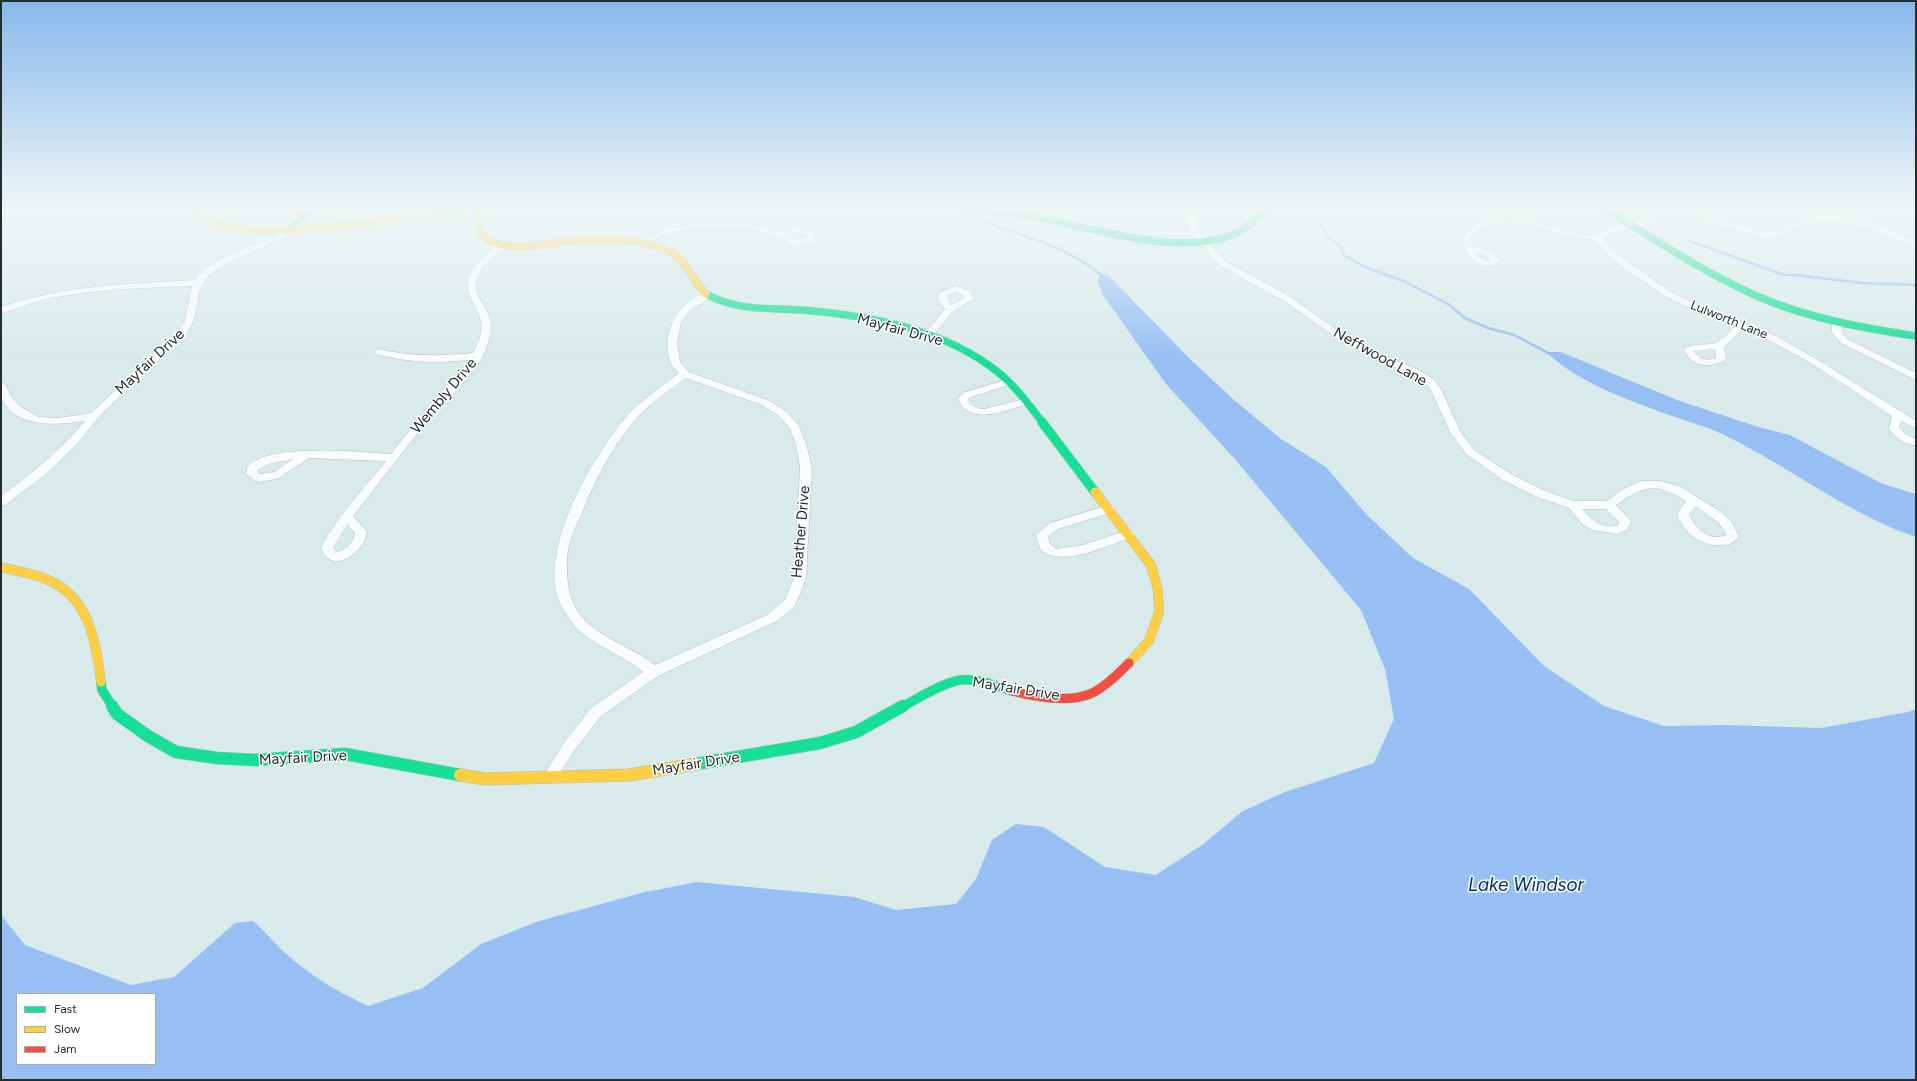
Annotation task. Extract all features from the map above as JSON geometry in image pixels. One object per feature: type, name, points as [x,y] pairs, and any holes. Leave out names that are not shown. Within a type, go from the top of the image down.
[{"type":"street","points":[[1,310],[24,301],[58,292],[126,285],[198,283],[206,274],[220,264],[232,258]]},
{"type":"street","name":"Wembly Drive","points":[[347,517],[416,428],[465,373],[478,356],[486,328],[483,312],[473,293],[472,279],[489,258]]},
{"type":"street","points":[[653,672],[640,660],[599,638],[577,620],[564,598],[561,576],[564,541],[591,477],[609,447],[630,419],[663,390],[685,374],[675,362],[672,342],[676,323],[686,309],[707,296],[681,258]]},
{"type":"street","name":"Neffwood Lane","points":[[1218,258],[1222,263],[1289,300],[1345,340],[1375,356],[1413,371],[1429,381],[1436,389],[1455,432],[1470,452],[1507,477],[1539,493],[1573,504],[1609,504]]},
{"type":"street","name":"Lulworth Lane","points":[[1617,258],[1666,293],[1703,311],[1770,337],[1806,356],[1916,426]]},
{"type":"street","points":[[1688,258],[1717,276],[1758,296],[1837,323],[1916,336]]},
{"type":"street","name":"Mayfair Drive","points":[[1,502],[42,471],[73,442],[94,416],[183,333],[189,324],[198,283]]},
{"type":"street","name":"Mayfair Drive","points":[[1,567],[47,579],[68,591],[82,610],[89,623],[96,646],[102,690],[117,714],[148,736],[176,752],[217,758],[255,760],[345,754],[486,779],[629,775],[820,743],[856,732],[930,692],[960,680],[985,682],[1016,692],[1047,697],[1069,697],[1090,694],[1122,670],[1149,641],[1159,612],[1158,590],[1151,565],[1109,509],[1008,382],[982,359],[929,335],[884,323],[804,310],[726,304],[707,296]]},
{"type":"street","points":[[929,335],[950,309]]},
{"type":"street","points":[[1837,323],[1837,333],[1844,341],[1916,377]]},
{"type":"street","points":[[1719,346],[1742,326]]},
{"type":"street","points":[[379,352],[392,357],[414,358],[445,359],[478,356]]},
{"type":"street","name":"Heather Drive","points":[[550,777],[569,747],[596,712],[653,672],[742,634],[772,618],[790,603],[800,578],[806,468],[801,444],[794,426],[783,414],[766,403],[685,374]]},
{"type":"street","points":[[1008,382],[967,395],[963,399],[966,406],[978,412],[984,412],[1024,402]]},
{"type":"street","points":[[1,386],[7,400],[24,416],[45,422],[94,416]]},
{"type":"street","points":[[1898,414],[1894,428],[1896,432],[1906,440],[1916,443]]},
{"type":"street","points":[[306,455],[347,455],[394,458]]},
{"type":"street","points":[[1573,504],[1582,519],[1597,527],[1617,530],[1623,527],[1625,521],[1609,504],[1629,491],[1645,484],[1661,485],[1677,490],[1693,500],[1726,522],[1731,529],[1733,536],[1730,539],[1716,541],[1706,539],[1695,533],[1686,523],[1683,514],[1693,500]]},
{"type":"street","points":[[1109,509],[1054,526],[1042,534],[1044,546],[1050,551],[1057,553],[1073,551],[1128,534]]},
{"type":"water","name":"Lake Windsor","points":[[1102,274],[1109,276],[1191,360],[1234,400],[1281,439],[1326,467],[1366,514],[1413,558],[1469,589],[1544,666],[1604,706],[1664,726],[1724,725],[1821,728],[1908,712],[1916,709],[1916,1080],[1,1080],[1,915],[25,945],[131,985],[174,977],[235,923],[253,921],[286,954],[318,979],[368,1006],[423,988],[481,944],[536,922],[641,893],[697,882],[854,897],[896,910],[956,904],[976,879],[992,840],[1016,824],[1044,827],[1105,867],[1156,875],[1202,845],[1243,811],[1285,792],[1374,763],[1394,719],[1385,669],[1361,610],[1234,458],[1166,384],[1103,295],[1097,280]]},
{"type":"water","points":[[1546,352],[1561,352],[1677,400],[1758,427],[1790,435],[1883,484],[1916,494],[1916,537],[1859,512],[1759,453],[1718,432],[1643,406],[1592,383],[1560,364]]},
{"type":"waterway","points":[[1077,258],[1104,277]]},
{"type":"waterway","points":[[1350,258],[1365,267],[1406,282],[1448,304],[1465,318],[1488,328],[1514,335],[1550,354]]},
{"type":"waterway","points":[[1738,258],[1784,275],[1862,283],[1916,285]]},
{"type":"traffic: fast","points":[[1686,258],[1737,287],[1795,311],[1835,322],[1916,336]]},
{"type":"traffic: fast","points":[[706,294],[730,305],[810,311],[885,323],[935,337],[959,347],[981,359],[1011,385],[1042,422],[1095,492]]},
{"type":"traffic: fast","points":[[696,764],[820,743],[856,732],[930,692],[960,680],[985,682],[1012,691]]},
{"type":"traffic: fast","points":[[101,682],[102,690],[117,714],[148,736],[176,752],[217,758],[255,760],[345,754],[385,760],[431,771],[460,775]]},
{"type":"traffic: slow","points":[[679,258],[696,283],[706,294]]},
{"type":"traffic: slow","points":[[1095,492],[1151,565],[1158,590],[1159,612],[1149,641],[1129,663]]},
{"type":"traffic: slow","points":[[1,567],[46,579],[61,586],[72,596],[88,621],[93,636],[101,682]]},
{"type":"traffic: slow","points":[[460,775],[486,779],[629,775],[696,764]]},
{"type":"traffic: jam","points":[[1012,691],[1029,695],[1062,698],[1082,696],[1099,689],[1129,663]]}]
